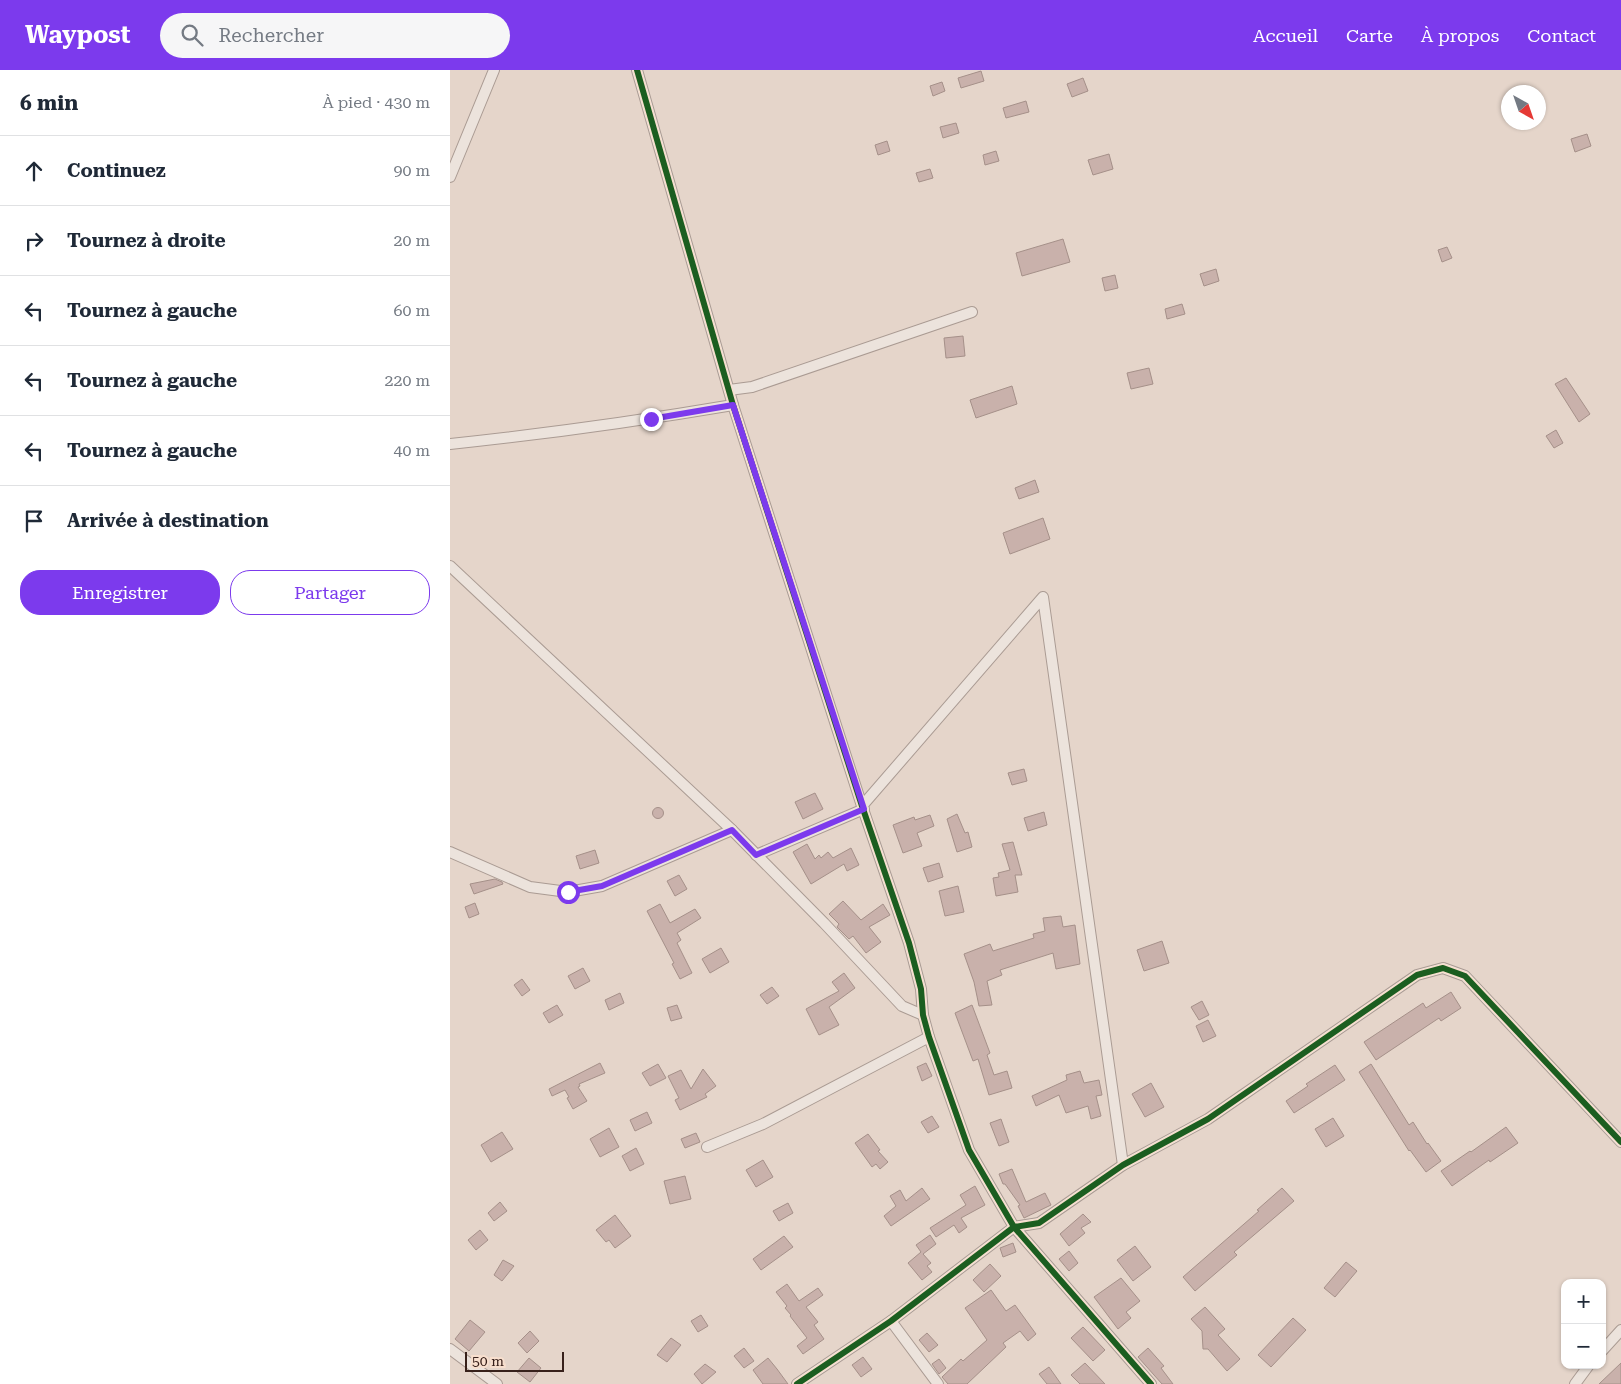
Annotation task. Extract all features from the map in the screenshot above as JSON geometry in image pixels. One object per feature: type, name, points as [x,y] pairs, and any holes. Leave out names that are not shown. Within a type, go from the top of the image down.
[{"type":"street","points":[[450,177],[494,70]]},
{"type":"street","points":[[637,70],[733,405],[909,943],[921,990],[923,1015],[929,1037],[969,1150],[1014,1227],[1151,1384]]},
{"type":"street","points":[[729,390],[752,387],[972,312]]},
{"type":"street","points":[[450,444],[651,419],[733,405]]},
{"type":"street","points":[[450,566],[732,830],[824,923],[902,1006],[923,1015]]},
{"type":"street","points":[[756,855],[863,807],[1043,597],[1123,1165]]},
{"type":"street","points":[[450,852],[530,887],[568,892],[602,886],[732,830]]},
{"type":"street","points":[[797,1384],[891,1322],[1014,1227],[1039,1223],[1123,1165],[1208,1119],[1417,975],[1444,968],[1465,976],[1621,1142]]},
{"type":"street","points":[[707,1147],[763,1124],[929,1037]]},
{"type":"street","points":[[891,1322],[938,1384]]},
{"type":"street","points":[[1606,1347],[1621,1330]]},
{"type":"street","points":[[450,1349],[497,1384]]},
{"type":"street","points":[[1575,1384],[1586,1369]]},
{"type":"building","points":[[981,71],[984,81],[961,88],[958,78]]},
{"type":"building","points":[[1083,78],[1088,91],[1072,97],[1067,84]]},
{"type":"building","points":[[942,82],[945,91],[933,96],[930,86]]},
{"type":"building","points":[[1026,101],[1029,112],[1006,118],[1003,108]]},
{"type":"building","points":[[956,123],[959,133],[943,138],[940,127]]},
{"type":"building","points":[[1587,134],[1591,146],[1575,152],[1571,139]]},
{"type":"building","points":[[887,141],[890,151],[878,155],[875,145]]},
{"type":"building","points":[[996,151],[999,161],[985,165],[983,155]]},
{"type":"building","points":[[1109,154],[1113,169],[1093,175],[1088,160]]},
{"type":"building","points":[[930,169],[933,178],[919,182],[916,173]]},
{"type":"building","points":[[1063,239],[1070,262],[1022,276],[1016,253]]},
{"type":"building","points":[[1447,247],[1452,258],[1442,262],[1438,250]]},
{"type":"building","points":[[1216,269],[1219,281],[1204,286],[1200,274]]},
{"type":"building","points":[[1115,275],[1118,288],[1105,291],[1102,278]]},
{"type":"building","points":[[1182,304],[1185,314],[1167,319],[1165,309]]},
{"type":"building","points":[[963,336],[965,356],[946,358],[944,338]]},
{"type":"building","points":[[1149,368],[1153,384],[1131,389],[1127,373]]},
{"type":"building","points":[[1566,378],[1590,414],[1579,422],[1555,384]]},
{"type":"building","points":[[1012,386],[1017,404],[976,418],[970,400]]},
{"type":"building","points":[[1556,430],[1563,443],[1554,448],[1546,436]]},
{"type":"building","points":[[1035,480],[1039,492],[1019,499],[1015,488]]},
{"type":"building","points":[[1043,518],[1050,539],[1010,554],[1003,533]]},
{"type":"building","points":[[1024,769],[1027,781],[1012,785],[1008,773]]},
{"type":"building","points":[[815,793],[823,809],[803,819],[795,802]]},
{"type":"building","points":[[658,807],[664,813],[658,819],[652,813]]},
{"type":"building","points":[[1044,812],[1047,825],[1028,831],[1024,818]]},
{"type":"building","points":[[957,814],[965,833],[968,832],[972,847],[957,852],[947,819]]},
{"type":"building","points":[[930,815],[934,826],[917,833],[922,846],[903,853],[893,825],[914,817],[915,820]]},
{"type":"building","points":[[1013,842],[1022,875],[1015,875],[1018,892],[996,896],[993,878],[999,877],[998,873],[1010,870],[1002,844]]},
{"type":"building","points":[[807,844],[815,859],[819,855],[821,858],[828,852],[833,858],[851,848],[859,865],[847,871],[844,864],[811,884],[793,852]]},
{"type":"building","points":[[595,850],[599,863],[580,869],[576,856]]},
{"type":"building","points":[[939,863],[943,877],[928,882],[923,868]]},
{"type":"building","points":[[679,875],[687,889],[675,896],[667,881]]},
{"type":"building","points":[[495,879],[503,884],[474,894],[470,884]]},
{"type":"building","points":[[958,886],[964,912],[945,916],[939,891]]},
{"type":"building","points":[[843,901],[861,920],[883,904],[890,915],[869,927],[881,942],[866,953],[853,936],[849,939],[837,927],[839,924],[829,914]]},
{"type":"building","points":[[475,903],[479,914],[469,918],[465,907]]},
{"type":"building","points":[[660,904],[670,923],[695,909],[701,918],[677,933],[681,940],[677,943],[692,973],[680,979],[672,964],[674,963],[647,911]]},
{"type":"building","points":[[1061,916],[1063,927],[1075,925],[1080,964],[1056,969],[1053,953],[1000,970],[1002,975],[987,981],[992,1005],[979,1006],[974,982],[964,954],[990,944],[993,951],[1034,938],[1033,934],[1045,931],[1043,918]]},
{"type":"building","points":[[1162,941],[1169,963],[1144,971],[1137,950]]},
{"type":"building","points":[[721,948],[729,962],[710,973],[702,959]]},
{"type":"building","points":[[583,968],[590,981],[575,989],[568,976]]},
{"type":"building","points":[[844,973],[855,988],[829,1007],[839,1025],[819,1035],[806,1009],[839,991],[832,982]]},
{"type":"building","points":[[522,979],[530,990],[522,996],[514,985]]},
{"type":"building","points":[[772,987],[779,996],[767,1004],[760,995]]},
{"type":"building","points":[[1451,992],[1461,1008],[1441,1021],[1439,1018],[1376,1060],[1364,1042],[1423,1003],[1426,1008]]},
{"type":"building","points":[[620,993],[624,1003],[609,1010],[605,1000]]},
{"type":"building","points":[[1202,1001],[1209,1015],[1199,1020],[1191,1007]]},
{"type":"building","points":[[557,1005],[563,1015],[549,1023],[543,1013]]},
{"type":"building","points":[[677,1005],[682,1018],[671,1021],[667,1008]]},
{"type":"building","points":[[972,1005],[990,1053],[987,1055],[994,1075],[1007,1071],[1012,1088],[989,1095],[978,1059],[973,1061],[955,1013]]},
{"type":"building","points":[[1208,1020],[1216,1036],[1203,1042],[1196,1026]]},
{"type":"building","points":[[600,1063],[605,1073],[579,1084],[580,1086],[578,1087],[587,1101],[573,1109],[565,1090],[552,1096],[549,1089]]},
{"type":"building","points":[[926,1063],[932,1076],[922,1081],[917,1067]]},
{"type":"building","points":[[658,1064],[666,1078],[650,1086],[642,1073]]},
{"type":"building","points":[[1371,1064],[1409,1125],[1413,1122],[1441,1161],[1426,1172],[1409,1151],[1359,1072]]},
{"type":"building","points":[[1335,1065],[1345,1080],[1294,1113],[1286,1101],[1308,1086],[1306,1084]]},
{"type":"building","points":[[703,1069],[716,1086],[705,1094],[707,1097],[680,1110],[675,1100],[679,1098],[668,1076],[681,1070],[691,1089]]},
{"type":"building","points":[[1080,1071],[1084,1083],[1099,1080],[1102,1095],[1096,1096],[1101,1116],[1091,1119],[1088,1106],[1066,1113],[1059,1095],[1036,1106],[1032,1096],[1067,1080],[1066,1075]]},
{"type":"building","points":[[1151,1083],[1164,1107],[1145,1117],[1132,1094]]},
{"type":"building","points":[[647,1112],[652,1123],[635,1131],[630,1120]]},
{"type":"building","points":[[932,1116],[939,1127],[928,1133],[921,1122]]},
{"type":"building","points":[[1333,1118],[1344,1136],[1326,1147],[1315,1129]]},
{"type":"building","points":[[1001,1119],[1009,1142],[999,1146],[990,1123]]},
{"type":"building","points":[[1506,1127],[1518,1143],[1490,1162],[1489,1160],[1452,1186],[1441,1171]]},
{"type":"building","points":[[609,1128],[619,1147],[600,1157],[590,1139]]},
{"type":"building","points":[[502,1132],[513,1149],[491,1162],[481,1145]]},
{"type":"building","points":[[696,1133],[700,1142],[685,1148],[681,1139]]},
{"type":"building","points":[[868,1134],[880,1150],[878,1151],[888,1162],[880,1169],[876,1164],[872,1167],[855,1143]]},
{"type":"building","points":[[636,1148],[644,1164],[630,1171],[622,1156]]},
{"type":"building","points":[[763,1160],[773,1177],[756,1187],[746,1170]]},
{"type":"building","points":[[1012,1169],[1026,1202],[1045,1193],[1051,1205],[1024,1218],[1018,1206],[1020,1205],[1005,1184],[1003,1184],[999,1174]]},
{"type":"building","points":[[685,1176],[691,1199],[670,1204],[664,1181]]},
{"type":"building","points":[[975,1186],[985,1205],[961,1218],[967,1227],[959,1233],[954,1225],[936,1237],[930,1228],[966,1205],[960,1195]]},
{"type":"building","points":[[922,1188],[930,1199],[891,1226],[884,1216],[896,1206],[890,1196],[900,1190],[906,1201]]},
{"type":"building","points":[[1282,1188],[1294,1201],[1234,1252],[1237,1255],[1195,1291],[1183,1277],[1259,1211],[1257,1210]]},
{"type":"building","points":[[500,1202],[507,1211],[494,1221],[488,1213]]},
{"type":"building","points":[[788,1203],[793,1213],[779,1221],[773,1211]]},
{"type":"building","points":[[1083,1214],[1091,1222],[1081,1228],[1085,1233],[1069,1246],[1060,1234]]},
{"type":"building","points":[[615,1215],[631,1236],[615,1248],[609,1240],[606,1242],[596,1230]]},
{"type":"building","points":[[480,1230],[488,1240],[476,1250],[468,1240]]},
{"type":"building","points":[[930,1235],[936,1244],[923,1254],[931,1263],[927,1266],[932,1272],[922,1280],[908,1263],[921,1252],[916,1245]]},
{"type":"building","points":[[784,1236],[793,1247],[761,1270],[753,1259]]},
{"type":"building","points":[[1013,1243],[1016,1252],[1003,1257],[1000,1248]]},
{"type":"building","points":[[1135,1246],[1151,1267],[1133,1281],[1117,1260]]},
{"type":"building","points":[[1069,1251],[1078,1263],[1069,1271],[1059,1259]]},
{"type":"building","points":[[503,1260],[514,1266],[502,1281],[494,1275]]},
{"type":"building","points":[[1346,1262],[1357,1271],[1335,1297],[1324,1288]]},
{"type":"building","points":[[990,1264],[1001,1276],[984,1292],[973,1280]]},
{"type":"building","points":[[1121,1278],[1140,1301],[1126,1312],[1131,1318],[1118,1329],[1094,1297]]},
{"type":"building","points":[[787,1284],[799,1301],[818,1288],[823,1295],[806,1307],[818,1322],[814,1325],[824,1339],[803,1354],[797,1346],[807,1338],[790,1316],[785,1308],[787,1306],[776,1292]]},
{"type":"building","points":[[991,1290],[1006,1311],[1015,1305],[1036,1334],[1028,1341],[1020,1331],[1003,1343],[1006,1347],[967,1384],[948,1384],[942,1377],[961,1359],[963,1361],[987,1340],[965,1308]]},
{"type":"building","points":[[1205,1307],[1225,1329],[1218,1335],[1240,1359],[1227,1371],[1208,1349],[1203,1349],[1202,1331],[1191,1319]]},
{"type":"building","points":[[701,1315],[708,1326],[698,1332],[691,1321]]},
{"type":"building","points":[[1293,1318],[1306,1330],[1271,1367],[1258,1355]]},
{"type":"building","points":[[470,1320],[485,1332],[469,1351],[455,1339]]},
{"type":"building","points":[[1083,1327],[1105,1350],[1093,1361],[1071,1338]]},
{"type":"building","points":[[530,1331],[539,1341],[527,1353],[518,1343]]},
{"type":"building","points":[[927,1333],[938,1345],[929,1352],[919,1340]]},
{"type":"building","points":[[671,1338],[681,1345],[667,1362],[657,1355]]},
{"type":"building","points":[[744,1348],[754,1361],[744,1368],[734,1356]]},
{"type":"building","points":[[1148,1348],[1164,1366],[1161,1368],[1173,1384],[1162,1384],[1138,1357]]},
{"type":"building","points":[[863,1357],[872,1369],[861,1377],[852,1365]]},
{"type":"building","points":[[529,1358],[541,1368],[530,1382],[517,1372]]},
{"type":"building","points":[[768,1358],[788,1384],[763,1384],[753,1370]]},
{"type":"building","points":[[939,1359],[946,1368],[939,1374],[932,1364]]},
{"type":"building","points":[[1085,1363],[1105,1384],[1080,1384],[1071,1375]]},
{"type":"building","points":[[1621,1363],[1621,1384],[1599,1384]]},
{"type":"building","points":[[705,1364],[716,1372],[702,1384],[694,1374]]},
{"type":"building","points":[[1049,1367],[1061,1384],[1047,1384],[1039,1374]]},
{"type":"cycle path","points":[[637,70],[733,405],[862,806],[909,943],[921,989],[923,1015],[929,1037],[969,1150],[1014,1227],[1151,1384]]},
{"type":"cycle path","points":[[797,1384],[891,1321],[1014,1227],[1039,1223],[1123,1165],[1208,1119],[1417,975],[1443,968],[1465,976],[1621,1142]]},
{"type":"route","points":[[568,892],[602,886],[732,830],[756,855],[864,809],[733,405],[651,419]]}]
